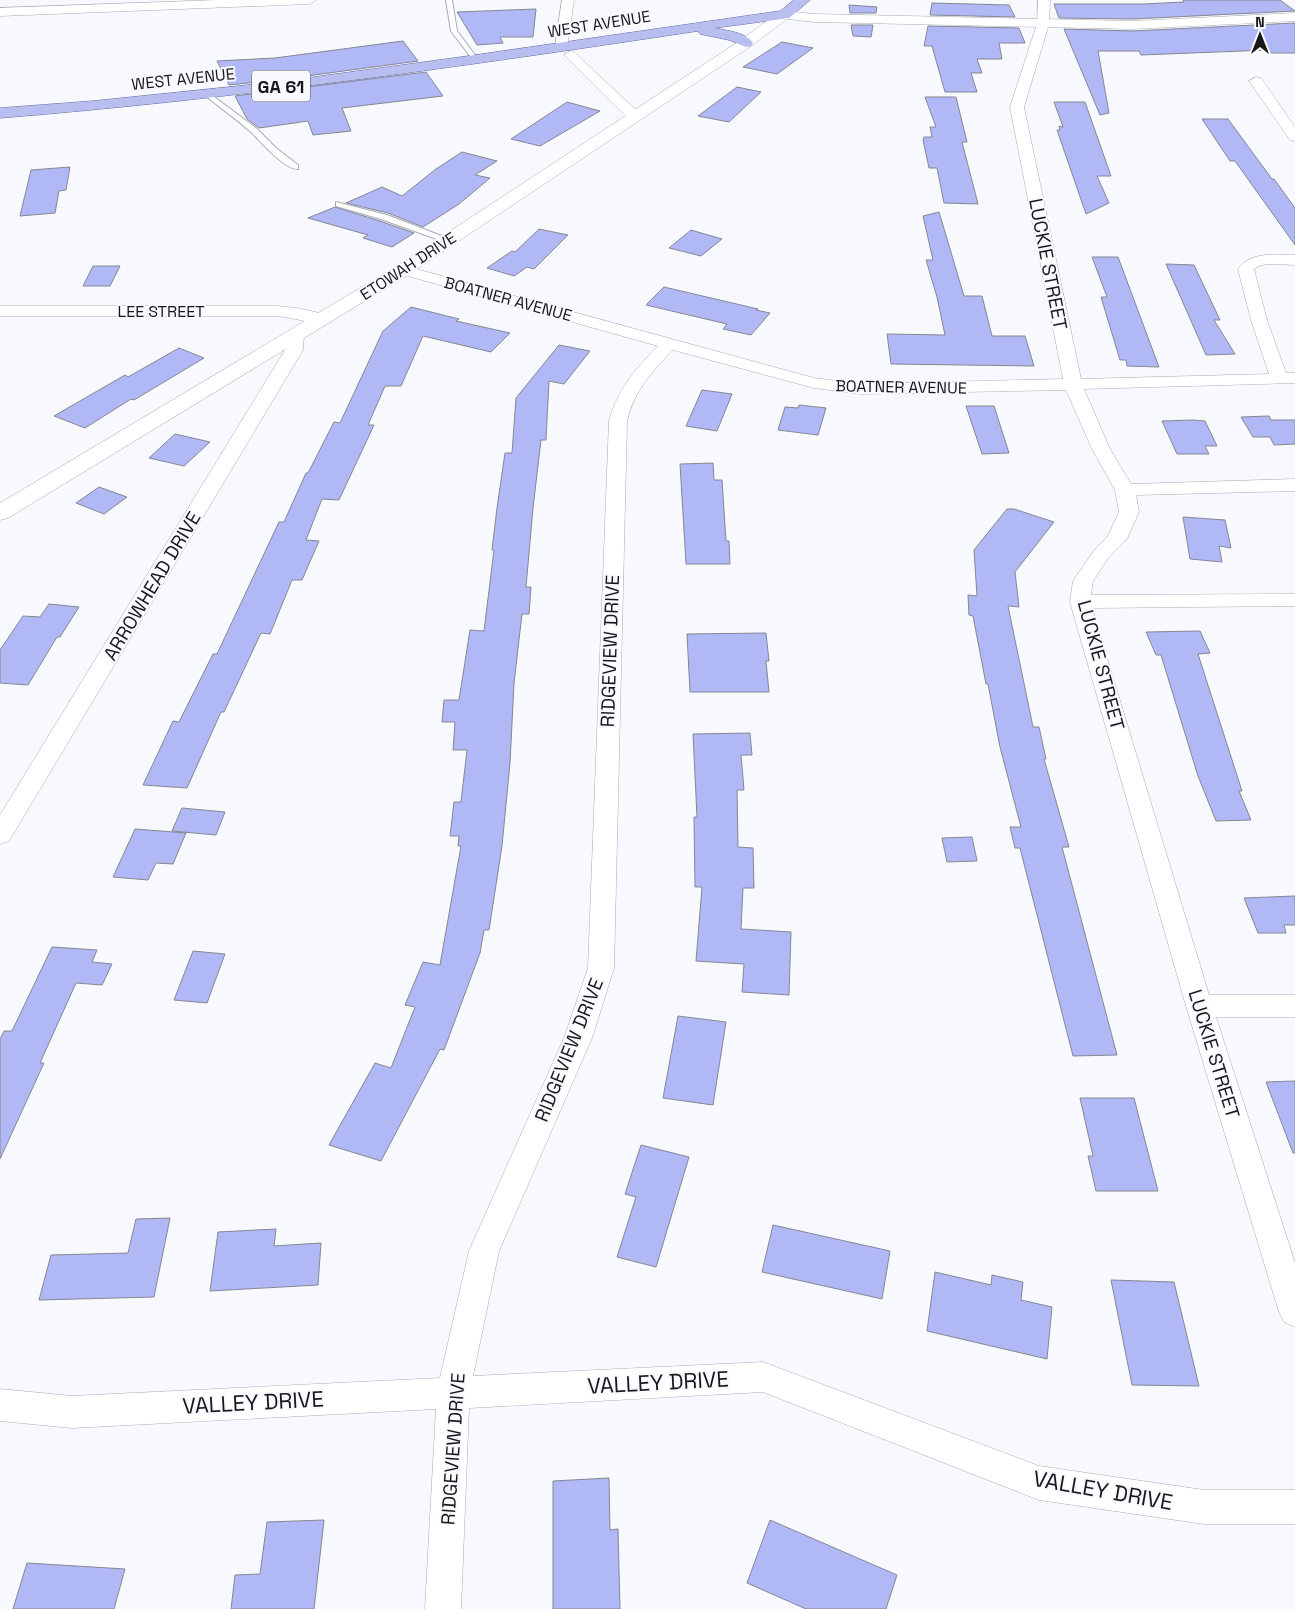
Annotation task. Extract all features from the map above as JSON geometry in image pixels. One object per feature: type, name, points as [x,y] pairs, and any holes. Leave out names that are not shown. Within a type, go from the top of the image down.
[{"type":"main road","name":"ETOWAH DRIVE","points":[[784,16],[803,0]]},
{"type":"main road","name":"WEST AVENUE","points":[[0,113],[119,104],[475,59],[565,51],[681,29],[784,16]]},
{"type":"main road","points":[[681,29],[727,34],[746,43]]},
{"type":"street","points":[[0,12],[310,0]]},
{"type":"street","points":[[568,0],[565,51],[634,116]]},
{"type":"street","name":"LUCKIE STREET","points":[[1044,0],[1043,24],[1017,107],[1072,385],[1101,449],[1125,490],[1129,512],[1117,539],[1091,566],[1083,581],[1080,602],[1199,1006],[1295,1312]]},
{"type":"street","name":"WEST AVENUE","points":[[784,16],[1043,24],[1159,25],[1295,17]]},
{"type":"street","name":"ETOWAH DRIVE","points":[[0,513],[402,270],[784,16]]},
{"type":"street","points":[[1256,80],[1295,136]]},
{"type":"street","points":[[1287,378],[1260,320],[1246,269],[1251,263],[1263,260],[1295,260]]},
{"type":"street","name":"BOATNER AVENUE","points":[[402,270],[814,383],[846,388],[950,388],[1287,378]]},
{"type":"street","name":"LEE STREET","points":[[0,311],[276,311],[297,313],[322,319]]},
{"type":"street","name":"ARROWHEAD DRIVE","points":[[0,835],[294,350],[296,334]]},
{"type":"street","name":"RIDGEVIEW DRIVE","points":[[443,1609],[453,1392],[484,1251],[578,1038],[601,968],[618,421],[629,391],[646,369],[670,344]]},
{"type":"street","points":[[1125,490],[1295,486]]},
{"type":"street","points":[[1080,602],[1295,600]]},
{"type":"street","points":[[1199,1006],[1295,1006]]},
{"type":"street","name":"VALLEY DRIVE","points":[[0,1405],[72,1412],[763,1377],[1039,1483],[1204,1507],[1295,1507]]},
{"type":"lane","points":[[449,0],[454,31],[475,59]]},
{"type":"lane","points":[[207,94],[254,131],[273,150],[295,167]]},
{"type":"lane","points":[[339,204],[384,217],[448,240]]},
{"type":"building","points":[[1183,0],[1280,0],[1295,11],[1132,19],[1059,18],[1054,4],[1144,4],[1184,2]]},
{"type":"building","points":[[932,3],[1009,5],[1015,17],[930,15]]},
{"type":"building","points":[[849,5],[877,7],[876,13],[850,13]]},
{"type":"building","points":[[536,9],[533,37],[500,37],[503,43],[477,45],[457,12]]},
{"type":"building","points":[[1295,23],[1295,53],[1269,53],[1267,50],[1141,55],[1139,51],[1098,51],[1109,113],[1100,115],[1064,29],[1132,31]]},
{"type":"building","points":[[851,25],[873,25],[871,37],[853,36]]},
{"type":"building","points":[[928,26],[1019,28],[1025,43],[999,43],[1002,59],[977,59],[982,73],[971,73],[977,92],[945,92],[932,46],[924,46]]},
{"type":"building","points":[[403,41],[418,61],[277,80],[229,85],[217,61],[275,58]]},
{"type":"building","points":[[782,42],[813,48],[777,74],[743,67]]},
{"type":"building","points":[[426,72],[443,96],[342,108],[351,131],[313,135],[308,121],[259,128],[247,119],[235,96]]},
{"type":"building","points":[[737,87],[761,92],[729,122],[698,116]]},
{"type":"building","points":[[925,97],[956,97],[967,142],[962,142],[978,204],[944,203],[937,168],[929,168],[923,140],[924,137],[932,137],[930,127],[936,127]]},
{"type":"building","points":[[567,102],[600,111],[540,146],[511,139]]},
{"type":"building","points":[[1054,102],[1085,102],[1111,176],[1097,176],[1109,203],[1086,214],[1057,130],[1060,130],[1059,126],[1063,127]]},
{"type":"building","points":[[1202,119],[1228,119],[1272,179],[1274,179],[1295,208],[1295,245],[1235,161],[1230,161]]},
{"type":"building","points":[[462,152],[497,161],[475,175],[490,178],[459,204],[423,227],[388,213],[346,203],[382,187],[402,196],[436,169]]},
{"type":"building","points":[[70,167],[66,190],[59,191],[55,213],[20,216],[31,170]]},
{"type":"building","points":[[335,207],[414,233],[392,247],[363,238],[368,235],[308,218]]},
{"type":"building","points":[[939,212],[964,296],[982,296],[992,336],[1025,336],[1034,366],[891,364],[887,334],[945,335],[937,297],[926,260],[933,260],[923,216]]},
{"type":"building","points":[[539,229],[568,235],[534,269],[527,267],[514,276],[487,268],[512,251],[515,252]]},
{"type":"building","points":[[691,230],[722,239],[701,256],[669,248]]},
{"type":"building","points":[[1092,257],[1118,257],[1159,367],[1127,366],[1126,360],[1120,360],[1101,297],[1107,297]]},
{"type":"building","points":[[1166,264],[1194,265],[1220,320],[1214,320],[1235,354],[1206,355]]},
{"type":"building","points":[[93,266],[120,266],[110,286],[83,286]]},
{"type":"building","points":[[664,287],[770,313],[751,335],[723,329],[727,324],[646,305]]},
{"type":"building","points":[[411,307],[459,319],[456,321],[510,333],[491,352],[423,336],[401,386],[385,386],[368,425],[374,425],[339,500],[322,499],[306,540],[319,541],[302,580],[292,580],[270,634],[261,633],[224,712],[221,712],[187,788],[143,785],[173,721],[179,722],[213,654],[217,654],[279,522],[284,522],[306,473],[308,473],[334,422],[340,423],[383,331]]},
{"type":"building","points":[[559,345],[590,351],[564,384],[549,381],[546,440],[541,440],[526,587],[531,587],[529,614],[522,614],[514,683],[510,763],[502,846],[489,930],[484,930],[480,953],[444,1050],[440,1049],[381,1161],[329,1145],[375,1063],[391,1068],[415,1007],[405,1005],[423,962],[440,965],[461,846],[458,846],[459,836],[450,836],[454,802],[461,802],[467,750],[453,750],[455,722],[442,722],[444,700],[459,700],[470,630],[484,631],[497,508],[505,453],[512,453],[516,398]]},
{"type":"building","points":[[179,348],[204,358],[134,400],[131,399],[85,428],[54,416],[125,375],[128,377]]},
{"type":"building","points":[[702,390],[732,394],[717,431],[686,426]]},
{"type":"building","points":[[799,405],[826,408],[818,435],[778,430],[785,407],[798,408]]},
{"type":"building","points":[[966,406],[994,406],[1009,453],[982,454]]},
{"type":"building","points":[[1269,416],[1271,420],[1295,420],[1295,444],[1274,445],[1270,437],[1253,437],[1241,417]]},
{"type":"building","points":[[1162,421],[1205,421],[1217,446],[1205,446],[1209,454],[1177,454]]},
{"type":"building","points":[[175,434],[210,442],[184,466],[149,458]]},
{"type":"building","points":[[713,463],[714,480],[722,480],[726,541],[729,541],[730,564],[686,564],[680,464]]},
{"type":"building","points":[[99,487],[127,497],[104,514],[76,503]]},
{"type":"building","points":[[1007,509],[1014,509],[1054,522],[1015,572],[1019,607],[1008,606],[1033,727],[1039,727],[1046,759],[1044,759],[1069,847],[1062,847],[1117,1055],[1073,1056],[1020,848],[1015,848],[1010,827],[1021,827],[1000,747],[973,616],[969,615],[968,595],[977,596],[974,550]]},
{"type":"building","points":[[1183,517],[1225,520],[1231,548],[1219,546],[1222,562],[1190,559]]},
{"type":"building","points":[[49,604],[79,607],[60,637],[57,637],[28,685],[0,683],[0,650],[23,616],[40,617]]},
{"type":"building","points":[[1200,631],[1210,653],[1198,654],[1242,791],[1239,791],[1251,820],[1216,821],[1198,776],[1161,655],[1156,655],[1146,632]]},
{"type":"building","points":[[766,633],[769,661],[766,661],[769,692],[690,692],[687,634]]},
{"type":"building","points":[[750,733],[752,755],[741,755],[744,790],[737,790],[738,847],[753,848],[754,888],[743,888],[741,929],[791,932],[789,995],[742,992],[744,964],[696,961],[702,887],[695,887],[694,817],[697,817],[693,734]]},
{"type":"building","points":[[182,808],[225,812],[216,835],[172,831]]},
{"type":"building","points":[[135,829],[186,833],[173,864],[156,863],[148,880],[113,877]]},
{"type":"building","points":[[972,837],[977,861],[947,862],[942,838]]},
{"type":"building","points":[[1295,896],[1295,925],[1284,925],[1286,933],[1258,933],[1244,898]]},
{"type":"building","points":[[52,947],[97,950],[92,962],[112,964],[102,985],[76,983],[40,1063],[44,1063],[0,1159],[0,1039],[4,1031],[12,1031]]},
{"type":"building","points":[[193,951],[225,954],[207,1003],[174,1000]]},
{"type":"building","points":[[678,1016],[726,1022],[713,1105],[663,1098]]},
{"type":"building","points":[[1295,1081],[1295,1153],[1293,1153],[1266,1082]]},
{"type":"building","points":[[1080,1098],[1134,1098],[1158,1191],[1096,1191],[1088,1156],[1093,1156]]},
{"type":"building","points":[[641,1145],[689,1157],[656,1267],[617,1257],[636,1197],[625,1194]]},
{"type":"building","points":[[170,1218],[154,1297],[39,1300],[51,1255],[128,1253],[136,1219]]},
{"type":"building","points":[[773,1225],[890,1251],[882,1299],[762,1272]]},
{"type":"building","points":[[276,1229],[274,1246],[321,1243],[318,1285],[210,1291],[218,1232]]},
{"type":"building","points":[[935,1272],[991,1285],[992,1275],[1023,1282],[1021,1300],[1052,1307],[1047,1359],[927,1331]]},
{"type":"building","points":[[1111,1280],[1174,1282],[1199,1386],[1132,1385]]},
{"type":"building","points":[[609,1478],[610,1530],[618,1529],[620,1609],[553,1609],[553,1481]]},
{"type":"building","points":[[324,1520],[314,1609],[231,1609],[235,1575],[260,1574],[267,1522]]},
{"type":"building","points":[[770,1520],[897,1575],[886,1609],[806,1609],[747,1583]]},
{"type":"building","points":[[27,1563],[125,1569],[114,1609],[13,1609]]}]
